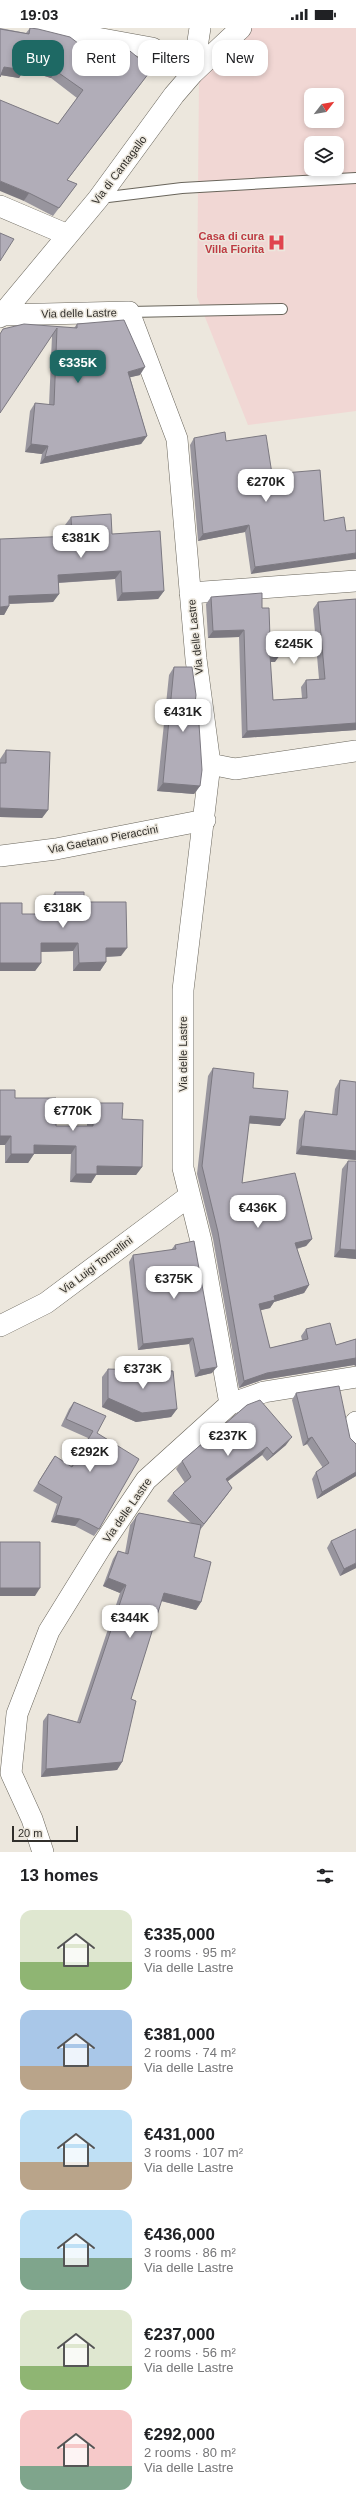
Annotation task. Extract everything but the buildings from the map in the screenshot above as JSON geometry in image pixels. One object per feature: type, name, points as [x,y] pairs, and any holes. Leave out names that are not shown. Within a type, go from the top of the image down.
[{"type":"street","points":[[40,28],[138,46]]},
{"type":"street","points":[[198,40],[200,28]]},
{"type":"street","name":"Via di Cantagallo","points":[[204,63],[241,28]]},
{"type":"street","name":"Via di Cantagallo","points":[[1,316],[98,199],[174,95],[190,76]]},
{"type":"street","points":[[0,206],[68,235]]},
{"type":"street","name":"Via delle Lastre","points":[[1,316],[129,312],[177,439],[196,659],[210,764],[205,820],[183,990],[183,1168],[188,1197],[201,1241],[230,1404],[146,1480],[101,1547],[49,1631],[17,1714],[11,1773],[32,1819],[43,1852]]},
{"type":"street","points":[[190,593],[356,581]]},
{"type":"street","points":[[210,764],[235,769],[356,751]]},
{"type":"street","name":"Via Gaetano Pieraccini","points":[[0,856],[56,849],[205,820]]},
{"type":"street","name":"Via Luigi Tomellini","points":[[0,1326],[46,1303],[188,1197]]},
{"type":"street","points":[[230,1404],[264,1392],[356,1377]]},
{"type":"street","points":[[356,1422],[354,1435],[356,1439]]},
{"type":"lane","points":[[98,199],[182,188],[356,178]]},
{"type":"lane","points":[[129,312],[282,309]]},
{"type":"shaded area","name":"Casa di cura Villa Fiorita","points":[[249,28],[356,28],[356,411],[248,425],[197,297],[199,80],[212,66],[212,76],[268,76],[268,40],[237,40]]},
{"type":"place","name":"Casa di cura Villa Fiorita","points":[[277,242]]}]
